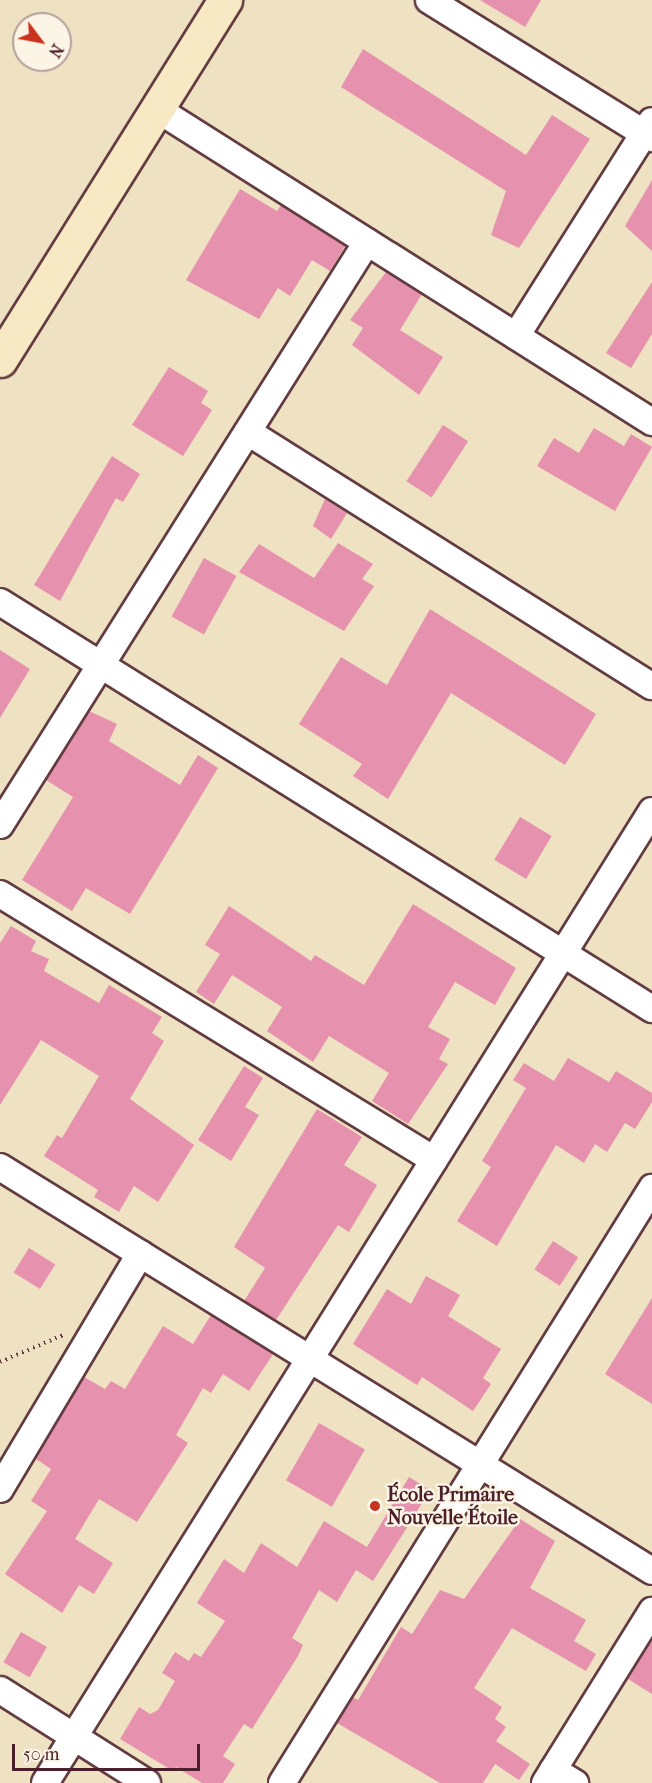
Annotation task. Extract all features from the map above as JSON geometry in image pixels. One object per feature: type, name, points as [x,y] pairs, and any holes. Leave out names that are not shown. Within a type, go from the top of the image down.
[{"type":"street","points":[[0,360],[225,0]]},
{"type":"street","points":[[429,0],[649,131],[516,336]]},
{"type":"street","points":[[157,109],[652,422]]},
{"type":"street","points":[[0,825],[367,242]]},
{"type":"street","points":[[248,432],[652,686]]},
{"type":"street","points":[[0,602],[652,1009]]},
{"type":"street","points":[[45,1783],[652,811]]},
{"type":"street","points":[[0,894],[434,1160]]},
{"type":"street","points":[[0,1167],[652,1571]]},
{"type":"street","points":[[282,1783],[652,1188]]},
{"type":"street","points":[[0,1490],[140,1254]]},
{"type":"street","points":[[575,1783],[549,1776],[652,1611]]},
{"type":"street","points":[[0,1690],[147,1783]]},
{"type":"path","points":[[0,1362],[102,1318]]},
{"type":"building","points":[[480,0],[541,0],[525,27]]},
{"type":"building","points":[[363,49],[526,155],[552,115],[590,139],[519,248],[491,235],[506,191],[341,87]]},
{"type":"building","points":[[652,180],[652,251],[625,226]]},
{"type":"building","points":[[240,189],[277,211],[281,205],[345,246],[330,271],[312,260],[290,296],[278,288],[259,319],[186,280]]},
{"type":"building","points":[[386,272],[422,294],[400,330],[443,357],[419,395],[352,345],[363,328],[350,320]]},
{"type":"building","points":[[652,282],[652,334],[631,368],[606,353]]},
{"type":"building","points":[[169,367],[208,391],[201,403],[212,410],[183,456],[132,425]]},
{"type":"building","points":[[443,425],[468,441],[432,498],[407,481]]},
{"type":"building","points":[[594,428],[624,446],[631,434],[652,447],[615,511],[537,466],[554,438],[579,453]]},
{"type":"building","points":[[112,456],[140,474],[123,502],[116,498],[60,601],[34,585]]},
{"type":"building","points":[[325,499],[347,513],[331,539],[313,526]]},
{"type":"building","points":[[338,543],[373,564],[362,579],[374,586],[344,631],[239,572],[259,544],[314,578]]},
{"type":"building","points":[[204,558],[236,576],[204,635],[172,617]]},
{"type":"building","points":[[430,609],[596,714],[565,765],[451,693],[388,799],[353,776],[362,764],[299,724],[341,657],[387,685]]},
{"type":"building","points":[[0,650],[30,669],[0,718]]},
{"type":"building","points":[[89,711],[117,724],[109,741],[180,785],[198,755],[218,768],[130,914],[86,888],[72,911],[22,880],[73,797],[46,780]]},
{"type":"building","points":[[520,817],[552,836],[526,879],[494,860]]},
{"type":"building","points":[[413,904],[516,968],[495,1005],[455,982],[428,1027],[450,1039],[439,1059],[448,1064],[408,1124],[372,1101],[389,1073],[329,1036],[313,1062],[267,1031],[282,1007],[232,975],[214,1004],[196,992],[220,954],[205,945],[229,906],[311,961],[315,955],[364,985]]},
{"type":"building","points":[[11,926],[36,941],[31,951],[49,959],[44,971],[99,1003],[109,985],[162,1017],[152,1033],[164,1041],[130,1099],[194,1145],[158,1202],[134,1186],[119,1212],[94,1197],[98,1190],[44,1156],[57,1135],[62,1138],[99,1076],[41,1040],[0,1105],[0,943]]},
{"type":"building","points":[[568,1058],[609,1082],[616,1071],[652,1093],[652,1102],[635,1129],[625,1123],[607,1152],[595,1144],[584,1163],[556,1145],[497,1246],[457,1221],[491,1167],[482,1161],[526,1088],[513,1080],[524,1063],[554,1081]]},
{"type":"building","points":[[244,1066],[263,1078],[245,1107],[259,1115],[231,1161],[198,1140]]},
{"type":"building","points":[[317,1109],[362,1137],[344,1165],[377,1185],[349,1232],[338,1225],[276,1320],[244,1301],[265,1268],[234,1247]]},
{"type":"building","points":[[553,1241],[578,1257],[560,1286],[534,1270]]},
{"type":"building","points":[[29,1248],[55,1264],[40,1289],[14,1273]]},
{"type":"building","points":[[426,1276],[460,1295],[448,1316],[501,1349],[483,1378],[491,1384],[473,1411],[422,1377],[417,1385],[353,1344],[387,1289],[411,1304]]},
{"type":"building","points":[[652,1298],[652,1404],[605,1374]]},
{"type":"building","points":[[211,1315],[273,1354],[249,1391],[223,1374],[211,1393],[203,1388],[176,1435],[188,1443],[137,1522],[99,1499],[75,1539],[113,1563],[94,1594],[79,1585],[62,1613],[5,1574],[47,1511],[31,1501],[51,1469],[36,1459],[84,1377],[105,1389],[111,1381],[125,1389],[163,1326],[193,1344]]},
{"type":"building","points":[[319,1423],[365,1450],[332,1507],[286,1480]]},
{"type":"building","points":[[409,1477],[430,1490],[413,1518],[373,1581],[356,1570],[337,1602],[319,1590],[292,1638],[303,1645],[298,1656],[252,1729],[244,1724],[223,1756],[235,1764],[223,1783],[202,1783],[176,1767],[173,1771],[120,1739],[139,1707],[150,1714],[158,1710],[175,1681],[162,1673],[175,1652],[189,1661],[194,1653],[201,1657],[225,1621],[197,1603],[224,1559],[244,1573],[261,1543],[297,1567],[324,1521],[367,1547]]},
{"type":"building","points":[[520,1519],[555,1541],[530,1588],[586,1620],[574,1641],[596,1654],[586,1671],[512,1628],[474,1688],[502,1707],[495,1719],[506,1727],[496,1741],[530,1764],[519,1780],[495,1764],[483,1783],[440,1783],[337,1723],[353,1697],[358,1700],[401,1627],[412,1634],[440,1590],[464,1599]]},
{"type":"building","points":[[21,1632],[47,1647],[29,1677],[4,1662]]},
{"type":"building","points":[[652,1640],[652,1694],[628,1679]]},
{"type":"place","name":"École Primaire Nouvelle Étoile","points":[[375,1506]]}]
